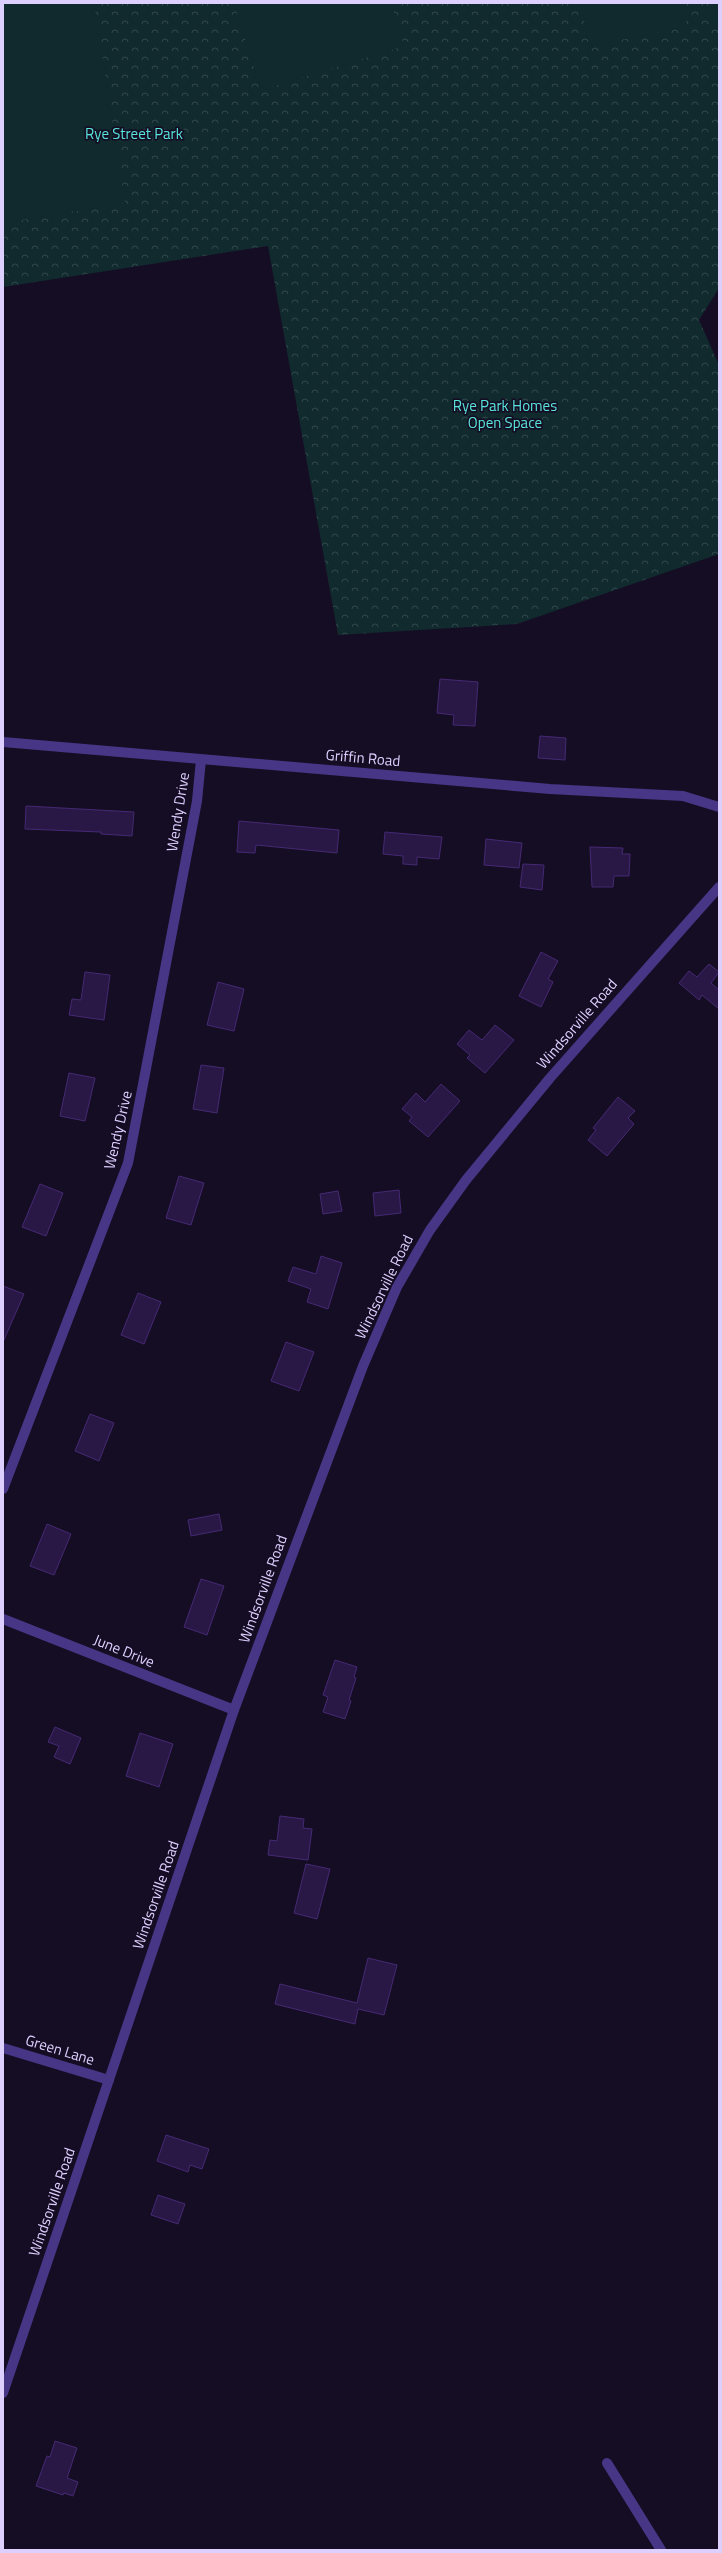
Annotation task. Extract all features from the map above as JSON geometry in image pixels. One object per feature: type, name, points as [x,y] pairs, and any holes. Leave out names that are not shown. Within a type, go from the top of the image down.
[{"type":"street","name":"Griffin Road","points":[[3,742],[550,789],[683,796],[719,808]]},
{"type":"street","name":"Wendy Drive","points":[[3,1489],[128,1163],[196,808],[201,760]]},
{"type":"street","name":"Windsorville Road","points":[[3,2393],[234,1710],[363,1366],[397,1287],[430,1230],[466,1180],[550,1078],[719,887]]},
{"type":"street","name":"June Drive","points":[[3,1619],[234,1710]]},
{"type":"street","name":"Green Lane","points":[[3,2048],[109,2080]]},
{"type":"street","points":[[607,2463],[661,2550]]},
{"type":"green space","points":[[3,3],[719,3],[719,288],[699,320],[719,365],[719,554],[517,624],[338,635],[268,246],[3,287]]},
{"type":"green space","points":[[3,3],[94,3],[125,203],[3,223]]},
{"type":"green space","points":[[234,3],[391,3],[404,46],[261,90]]},
{"type":"green space","points":[[581,3],[683,3],[687,27],[589,46]]},
{"type":"green space","points":[[708,3],[719,3],[719,23],[712,24]]},
{"type":"building","points":[[440,679],[478,682],[475,726],[453,725],[454,715],[437,713]]},
{"type":"building","points":[[540,736],[566,738],[565,760],[538,758]]},
{"type":"building","points":[[26,806],[134,812],[132,836],[101,834],[101,832],[25,829]]},
{"type":"building","points":[[239,821],[339,830],[337,853],[256,845],[255,853],[237,852]]},
{"type":"building","points":[[385,832],[442,837],[439,859],[417,857],[417,865],[403,864],[403,856],[383,854]]},
{"type":"building","points":[[486,839],[522,843],[519,868],[484,865]]},
{"type":"building","points":[[590,847],[623,848],[622,854],[630,854],[629,876],[614,876],[613,887],[592,887]]},
{"type":"building","points":[[523,864],[544,865],[542,890],[520,887]]},
{"type":"building","points":[[541,952],[558,961],[548,979],[553,982],[541,1007],[519,996]]},
{"type":"building","points":[[709,964],[719,972],[711,983],[719,990],[719,1009],[702,995],[699,1000],[679,983],[689,971],[697,977]]},
{"type":"building","points":[[85,972],[110,975],[104,1020],[69,1015],[72,999],[81,1000]]},
{"type":"building","points":[[218,982],[244,989],[234,1031],[207,1025]]},
{"type":"building","points":[[495,1025],[514,1040],[485,1073],[467,1058],[470,1055],[457,1044],[469,1030],[482,1040]]},
{"type":"building","points":[[201,1065],[224,1068],[217,1113],[193,1109]]},
{"type":"building","points":[[69,1073],[95,1078],[85,1121],[60,1116]]},
{"type":"building","points":[[441,1084],[460,1101],[428,1137],[409,1121],[412,1117],[402,1109],[416,1093],[425,1102]]},
{"type":"building","points":[[618,1097],[635,1111],[628,1118],[634,1124],[607,1156],[588,1140],[596,1130],[593,1128]]},
{"type":"building","points":[[179,1176],[204,1183],[191,1225],[166,1218]]},
{"type":"building","points":[[40,1184],[63,1193],[46,1236],[22,1227]]},
{"type":"building","points":[[399,1190],[401,1213],[375,1216],[373,1193]]},
{"type":"building","points":[[338,1191],[342,1211],[323,1214],[320,1194]]},
{"type":"building","points":[[321,1256],[342,1263],[328,1309],[307,1302],[311,1289],[288,1281],[293,1267],[316,1274]]},
{"type":"building","points":[[3,1286],[24,1294],[3,1342]]},
{"type":"building","points":[[138,1293],[161,1302],[144,1344],[121,1335]]},
{"type":"building","points":[[286,1342],[314,1352],[299,1391],[271,1381]]},
{"type":"building","points":[[90,1414],[114,1423],[99,1461],[75,1451]]},
{"type":"building","points":[[219,1514],[222,1530],[191,1536],[188,1520]]},
{"type":"building","points":[[47,1524],[71,1534],[54,1575],[30,1566]]},
{"type":"building","points":[[201,1579],[224,1586],[207,1635],[184,1627]]},
{"type":"building","points":[[335,1660],[357,1667],[354,1677],[356,1678],[349,1700],[351,1701],[345,1719],[323,1712],[328,1697],[323,1695]]},
{"type":"building","points":[[55,1727],[81,1738],[70,1764],[54,1757],[59,1746],[48,1742]]},
{"type":"building","points":[[140,1733],[173,1744],[159,1787],[126,1776]]},
{"type":"building","points":[[280,1816],[304,1819],[303,1828],[312,1829],[308,1860],[268,1855],[270,1840],[277,1841]]},
{"type":"building","points":[[306,1864],[330,1869],[317,1919],[294,1913]]},
{"type":"building","points":[[368,1958],[397,1965],[384,2015],[358,2009],[355,2024],[275,2004],[280,1984],[357,2003]]},
{"type":"building","points":[[166,2135],[209,2149],[202,2169],[190,2165],[188,2172],[157,2161]]},
{"type":"building","points":[[158,2195],[185,2204],[178,2224],[151,2215]]},
{"type":"building","points":[[55,2441],[77,2448],[67,2478],[78,2482],[73,2496],[64,2493],[63,2495],[36,2486],[47,2456],[50,2457]]},
{"type":"park label","name":"Rye Street Park","points":[[134,134]]},
{"type":"park label","name":"Rye Park Homes Open Space","points":[[505,414]]}]
